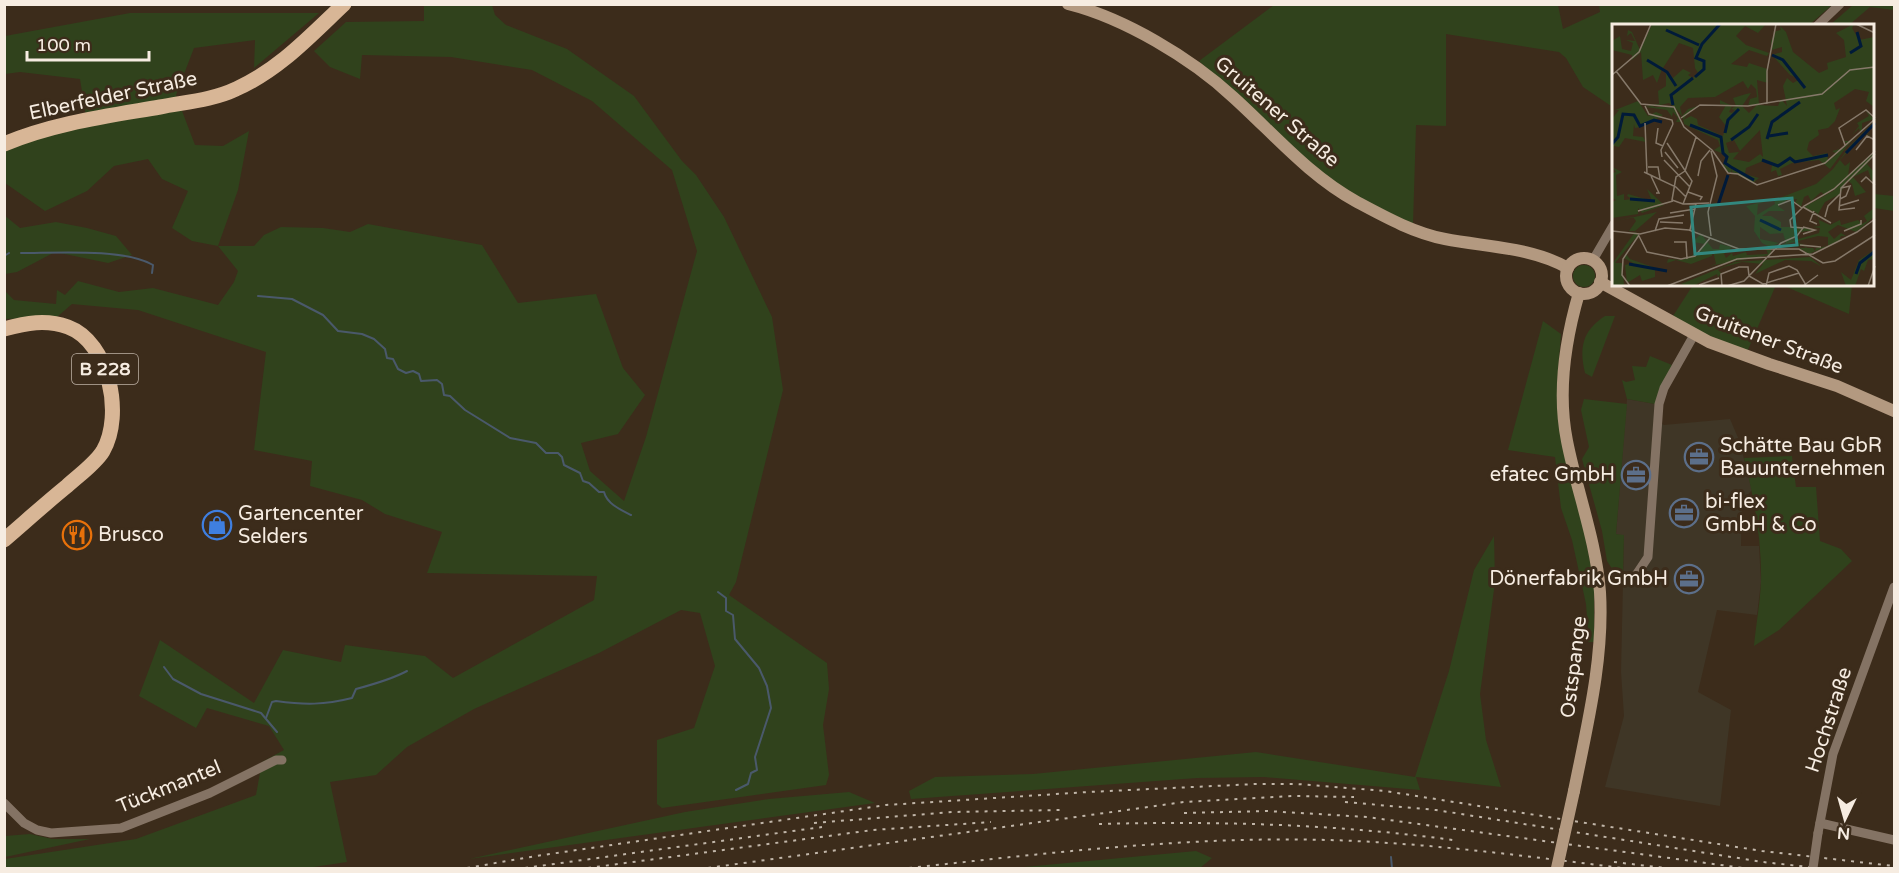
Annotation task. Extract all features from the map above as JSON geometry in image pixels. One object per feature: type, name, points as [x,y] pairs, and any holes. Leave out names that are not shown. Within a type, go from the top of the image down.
[{"type":"main road","name":"Elberfelder Straße","points":[[4,144],[20,137],[72,123],[201,99],[236,89],[282,63],[344,4]]},
{"type":"main road","name":"Gruitener Straße","points":[[1068,4],[1095,11],[1130,28],[1211,78],[1291,153],[1321,177],[1365,206],[1406,228],[1443,239],[1528,254],[1557,262],[1568,268]]},
{"type":"main road","points":[[1577,259],[1593,260],[1600,269],[1600,282],[1591,292],[1579,292],[1571,288],[1566,275],[1568,268],[1577,259]]},
{"type":"main road","name":"Gruitener Straße","points":[[1600,282],[1625,294],[1694,335],[1759,361],[1837,386],[1894,411]]},
{"type":"main road","name":"Ostspange","points":[[1557,868],[1598,665],[1600,614],[1594,548],[1564,424],[1563,367],[1579,292]]},
{"type":"main road","name":"B 228","points":[[4,329],[42,322],[69,327],[77,332],[87,339],[97,351],[110,383],[112,399],[110,430],[102,452],[76,478],[4,540]]},
{"type":"street","points":[[1819,24],[1840,4]]},
{"type":"street","points":[[1593,260],[1612,227]]},
{"type":"street","points":[[1636,575],[1648,557],[1659,404],[1664,388],[1694,335]]},
{"type":"street","name":"Hochstraße","points":[[1813,868],[1833,754],[1894,587]]},
{"type":"street","name":"Tückmantel","points":[[4,803],[24,823],[37,830],[51,833],[121,828],[210,793],[276,760],[282,760]]},
{"type":"street","points":[[1819,829],[1894,840]]},
{"type":"shaded area","points":[[1627,399],[1655,404],[1654,419],[1664,425],[1730,419],[1739,440],[1752,490],[1742,501],[1741,546],[1759,546],[1761,582],[1757,615],[1717,610],[1698,692],[1731,710],[1720,806],[1605,787],[1624,716],[1621,672],[1624,536],[1616,534]]},
{"type":"green space","points":[[424,4],[492,5],[495,15],[506,25],[567,49],[634,96],[682,161],[696,175],[724,217],[772,317],[783,390],[736,582],[729,595],[827,663],[829,689],[823,725],[829,775],[826,785],[662,808],[657,804],[657,740],[694,728],[715,666],[700,613],[681,610],[599,653],[474,709],[407,747],[376,775],[330,782],[347,862],[307,868],[5,868],[5,859],[136,839],[256,795],[262,762],[284,750],[269,726],[207,708],[196,728],[139,696],[160,640],[254,703],[283,650],[341,662],[345,645],[425,656],[453,678],[594,600],[597,576],[427,573],[442,532],[385,514],[362,500],[310,486],[312,461],[254,450],[266,352],[138,310],[72,304],[57,317],[5,319],[4,290],[14,300],[56,304],[57,290],[65,295],[78,281],[119,292],[153,288],[218,305],[234,282],[238,271],[218,246],[254,246],[264,235],[281,227],[323,228],[350,232],[368,224],[482,245],[518,303],[596,294],[623,368],[645,395],[618,434],[581,443],[590,471],[624,501],[646,437],[697,251],[672,170],[592,101],[532,70],[451,57],[362,55],[360,79],[330,67],[314,51],[346,22],[424,21]]},
{"type":"green space","points":[[1274,5],[1558,5],[1563,29],[1600,12],[1599,5],[1832,5],[1810,24],[1612,24],[1612,107],[1583,87],[1566,58],[1559,52],[1446,34],[1446,126],[1416,125],[1413,224],[1352,195],[1311,166],[1199,61]]},
{"type":"green space","points":[[1853,5],[1894,5],[1894,10],[1870,7],[1850,24],[1831,24]]},
{"type":"green space","points":[[130,13],[319,13],[254,68],[255,40],[194,48],[176,95],[195,145],[223,146],[249,131],[238,190],[218,246],[192,241],[172,228],[188,191],[162,179],[148,159],[114,166],[87,191],[45,211],[5,183],[5,147],[87,123],[80,79],[20,72],[5,74],[5,36]]},
{"type":"green space","points":[[1875,194],[1894,196],[1894,211],[1875,208]]},
{"type":"green space","points":[[4,215],[20,228],[56,222],[116,236],[132,255],[108,263],[55,252],[17,272],[5,274]]},
{"type":"green space","points":[[1584,265],[1592,268],[1595,276],[1592,284],[1584,287],[1576,284],[1573,276],[1576,268]]},
{"type":"green space","points":[[1692,286],[1776,286],[1747,352],[1696,330],[1673,316]]},
{"type":"green space","points":[[1784,286],[1852,286],[1849,314]]},
{"type":"green space","points":[[1605,316],[1615,316],[1592,377],[1585,373],[1582,356],[1584,341],[1591,328]]},
{"type":"green space","points":[[1543,321],[1561,334],[1557,385],[1594,583],[1594,642],[1587,642],[1586,604],[1572,540],[1561,508],[1555,457],[1508,450]]},
{"type":"green space","points":[[1650,356],[1672,365],[1655,404],[1627,399],[1622,380],[1626,382],[1635,380],[1632,366],[1646,367]]},
{"type":"green space","points":[[1584,399],[1627,404],[1616,534],[1624,535],[1623,576],[1616,575],[1607,561],[1602,531],[1582,459],[1589,447],[1581,410]]},
{"type":"green space","points":[[1792,456],[1796,487],[1816,487],[1820,541],[1841,549],[1852,561],[1779,630],[1754,646],[1761,567],[1759,535],[1744,458]]},
{"type":"green space","points":[[1494,536],[1495,582],[1480,694],[1486,740],[1501,787],[1416,777],[1420,790],[1264,777],[1197,778],[911,799],[909,791],[935,777],[1033,774],[1256,752],[1415,777],[1449,671],[1474,570]]},
{"type":"green space","points":[[849,792],[875,803],[469,859],[685,812],[769,799]]},
{"type":"green space","points":[[30,834],[52,839],[90,839],[5,857],[5,836]]},
{"type":"green space","points":[[1196,851],[1212,858],[1200,868],[1013,868]]},
{"type":"waterway","points":[[4,256],[9,253]]},
{"type":"waterway","points":[[21,253],[89,253],[125,256],[153,265],[152,273]]},
{"type":"waterway","points":[[258,296],[292,299],[323,315],[338,331],[362,334],[374,339],[385,349],[387,358],[393,359],[398,369],[406,373],[413,371],[419,374],[421,381],[437,380],[442,384],[444,395],[450,396],[465,410],[510,438],[536,443],[546,453],[558,453],[564,465],[580,473],[583,481],[599,492],[604,492],[611,503],[631,515]]},
{"type":"waterway","points":[[718,592],[726,598],[726,611],[733,615],[735,639],[759,668],[767,686],[771,708],[755,757],[757,770],[751,773],[748,784],[736,790]]},
{"type":"waterway","points":[[164,667],[173,679],[201,694],[261,713],[277,732]]},
{"type":"waterway","points":[[266,718],[272,702],[314,704],[352,698],[356,689],[407,671]]},
{"type":"waterway","points":[[1391,857],[1392,868]]},
{"type":"railway","points":[[467,868],[886,805],[1256,784],[1297,784],[1385,791],[1762,851],[1894,866]]},
{"type":"railway","points":[[708,868],[1184,802],[1293,796],[1354,797]]},
{"type":"railway","points":[[1345,802],[1436,810],[1763,862],[1817,868]]},
{"type":"railway","points":[[814,823],[952,812],[1060,810]]},
{"type":"railway","points":[[1184,813],[1267,811],[1367,817],[1743,868]]},
{"type":"railway","points":[[588,868],[873,830],[991,822]]},
{"type":"railway","points":[[1099,824],[1188,823],[1321,827],[1453,840]]},
{"type":"railway","points":[[525,868],[822,827]]},
{"type":"railway","points":[[909,868],[1119,847],[1276,839],[1403,844],[1622,868]]},
{"type":"railway","points":[[1614,862],[1665,868]]},
{"type":"place","name":"Schätte Bau GbR Bauunternehmen","points":[[1699,457]]},
{"type":"place","name":"efatec GmbH","points":[[1636,475]]},
{"type":"place","name":"bi-flex GmbH & Co","points":[[1684,513]]},
{"type":"place","name":"Gartencenter Selders","points":[[217,525]]},
{"type":"place","name":"Brusco","points":[[77,535]]},
{"type":"place","name":"Dönerfabrik GmbH","points":[[1689,579]]}]
